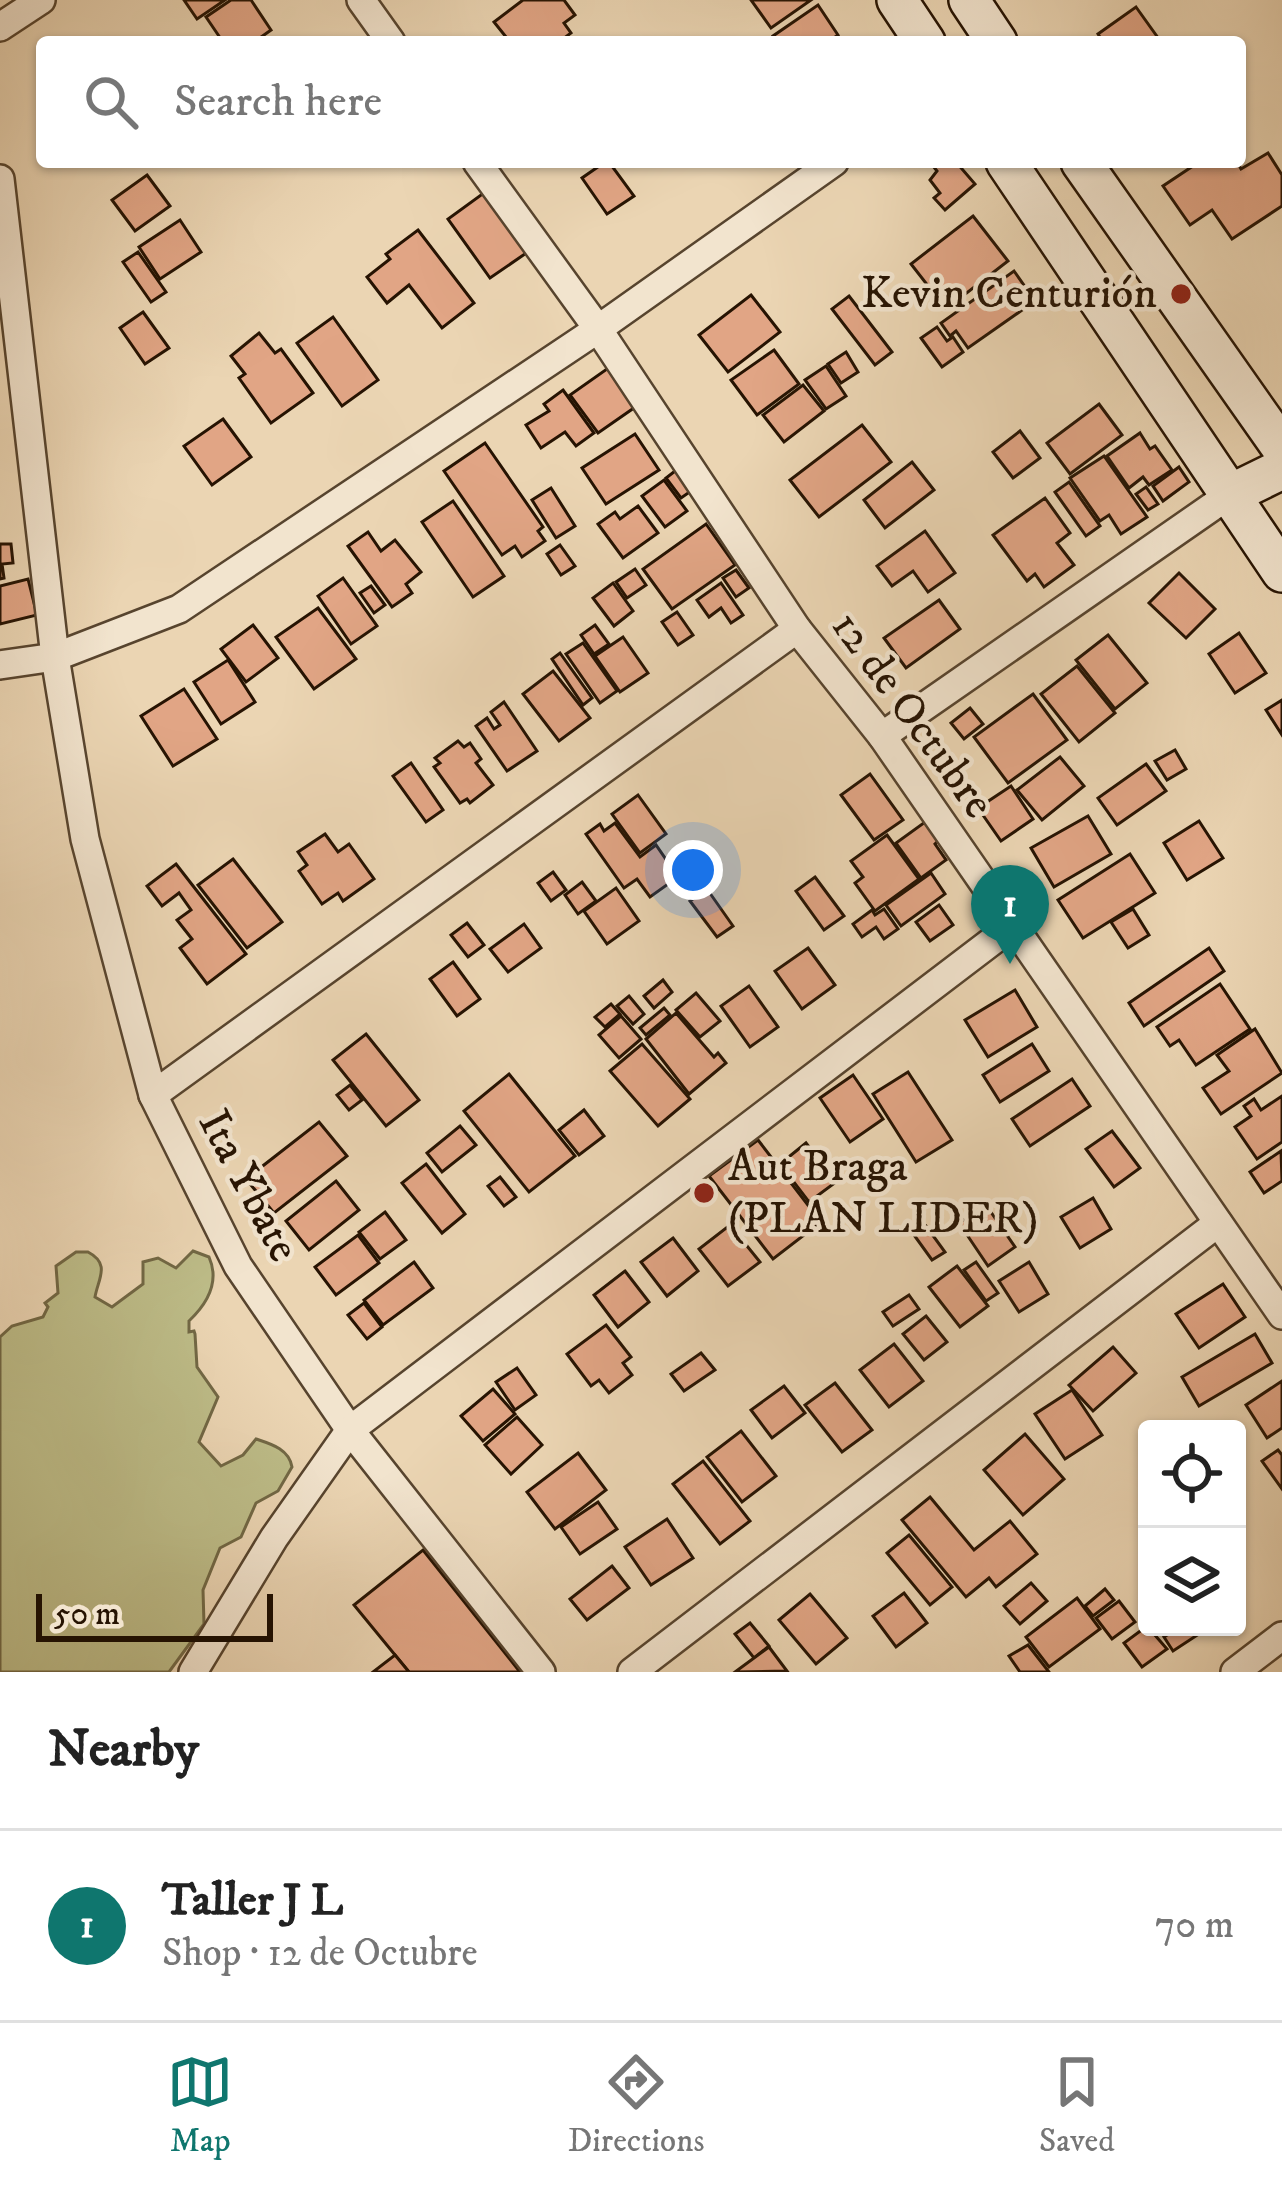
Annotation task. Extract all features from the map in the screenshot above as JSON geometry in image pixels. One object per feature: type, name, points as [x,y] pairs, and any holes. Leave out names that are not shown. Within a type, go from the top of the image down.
[{"type":"main road","points":[[897,0],[922,36]]},
{"type":"main road","points":[[969,0],[993,36]]},
{"type":"main road","points":[[1010,168],[1282,572]]},
{"type":"main road","points":[[1086,168],[1282,448]]},
{"type":"main road","points":[[1229,495],[1282,469]]},
{"type":"street","points":[[0,27],[41,0]]},
{"type":"street","points":[[361,0],[387,36]]},
{"type":"street","name":"12 de Octubre","points":[[481,168],[598,329],[796,628],[882,736],[1282,1315]]},
{"type":"street","points":[[0,665],[55,658],[179,609],[598,329],[826,168]]},
{"type":"street","name":"Ita Ybate","points":[[0,179],[55,658],[86,839],[153,1095],[238,1266],[350,1430],[541,1672]]},
{"type":"street","points":[[882,736],[1229,495]]},
{"type":"street","points":[[153,1095],[796,628]]},
{"type":"street","points":[[193,1672],[274,1538],[350,1430],[1012,926]]},
{"type":"street","points":[[632,1672],[1218,1223]]},
{"type":"street","points":[[1234,1672],[1282,1636]]},
{"type":"shaded area","points":[[193,1251],[209,1257],[213,1283],[189,1321],[189,1332],[195,1334],[197,1367],[218,1397],[199,1442],[221,1466],[243,1455],[256,1439],[283,1452],[292,1467],[278,1491],[256,1503],[241,1537],[220,1548],[203,1590],[204,1624],[169,1672],[0,1672],[0,1337],[12,1326],[43,1317],[45,1303],[58,1293],[56,1266],[76,1252],[88,1252],[99,1262],[95,1297],[112,1307],[143,1284],[143,1262],[158,1258],[176,1268]]},
{"type":"building","points":[[184,0],[225,0],[197,19]]},
{"type":"building","points":[[231,0],[251,0],[271,30],[262,36],[219,36],[206,17]]},
{"type":"building","points":[[523,0],[564,0],[575,15],[564,23],[571,33],[567,36],[505,36],[494,22]]},
{"type":"building","points":[[751,0],[811,0],[771,28]]},
{"type":"building","points":[[818,5],[838,35],[837,36],[773,36]]},
{"type":"building","points":[[1136,7],[1157,36],[1099,36]]},
{"type":"building","points":[[1268,153],[1282,175],[1282,206],[1232,239],[1212,210],[1190,225],[1163,186],[1190,168],[1246,166]]},
{"type":"building","points":[[596,168],[613,168],[634,196],[607,214],[582,178]]},
{"type":"building","points":[[935,168],[961,168],[975,184],[945,210],[934,198],[940,193],[930,180]]},
{"type":"building","points":[[147,175],[170,206],[135,231],[112,200]]},
{"type":"building","points":[[492,187],[535,247],[490,278],[448,219]]},
{"type":"building","points":[[973,216],[1008,261],[946,309],[911,264]]},
{"type":"building","points":[[180,220],[201,252],[160,279],[139,247]]},
{"type":"building","points":[[418,230],[474,303],[442,328],[409,285],[387,303],[367,277],[390,259],[386,254]]},
{"type":"building","points":[[138,252],[166,292],[151,302],[123,262]]},
{"type":"building","points":[[1014,271],[1035,301],[968,348],[956,331],[950,336],[941,323]]},
{"type":"building","points":[[751,295],[780,332],[728,372],[699,335]]},
{"type":"building","points":[[849,296],[892,352],[875,365],[832,309]]},
{"type":"building","points":[[143,312],[169,348],[145,364],[120,328]]},
{"type":"building","points":[[333,317],[378,380],[342,406],[297,343]]},
{"type":"building","points":[[937,327],[947,341],[953,337],[963,352],[942,367],[921,338]]},
{"type":"building","points":[[259,333],[275,353],[281,349],[313,393],[271,423],[239,378],[245,374],[231,356]]},
{"type":"building","points":[[774,350],[799,384],[757,415],[731,380]]},
{"type":"building","points":[[846,352],[858,372],[841,383],[828,364]]},
{"type":"building","points":[[614,364],[641,403],[598,433],[570,395]]},
{"type":"building","points":[[826,366],[846,396],[826,409],[805,380]]},
{"type":"building","points":[[803,385],[824,411],[784,442],[763,415]]},
{"type":"building","points":[[563,390],[594,433],[576,446],[565,432],[541,448],[526,425],[549,411],[544,404]]},
{"type":"building","points":[[1099,404],[1122,435],[1070,474],[1047,443]]},
{"type":"building","points":[[223,419],[251,457],[212,485],[184,446]]},
{"type":"building","points":[[862,425],[891,462],[819,517],[790,480]]},
{"type":"building","points":[[1020,431],[1040,458],[1013,478],[993,452]]},
{"type":"building","points":[[1140,433],[1172,470],[1149,485],[1143,477],[1129,488],[1107,456]]},
{"type":"building","points":[[635,434],[659,470],[606,504],[582,468]]},
{"type":"building","points":[[485,443],[543,527],[538,531],[545,541],[522,557],[515,546],[502,555],[444,471]]},
{"type":"building","points":[[1104,456],[1147,517],[1121,534],[1109,515],[1100,521],[1070,478]]},
{"type":"building","points":[[912,462],[934,490],[885,528],[864,500]]},
{"type":"building","points":[[1179,467],[1189,482],[1163,501],[1153,486]]},
{"type":"building","points":[[679,468],[694,489],[681,498],[666,478]]},
{"type":"building","points":[[664,480],[687,511],[665,527],[642,496]]},
{"type":"building","points":[[1069,482],[1100,526],[1086,536],[1055,492]]},
{"type":"building","points":[[1146,487],[1158,504],[1148,510],[1136,494]]},
{"type":"building","points":[[551,488],[575,526],[556,538],[532,500]]},
{"type":"building","points":[[1045,498],[1070,533],[1057,543],[1074,565],[1044,587],[1035,574],[1027,581],[993,535]]},
{"type":"building","points":[[453,501],[504,576],[473,597],[422,522]]},
{"type":"building","points":[[638,506],[658,533],[623,558],[598,524],[615,512],[620,519]]},
{"type":"building","points":[[706,524],[735,565],[672,609],[643,569]]},
{"type":"building","points":[[925,531],[955,573],[928,592],[913,571],[892,586],[877,566]]},
{"type":"building","points":[[368,532],[381,551],[395,540],[421,572],[406,584],[412,593],[392,607],[348,546]]},
{"type":"building","points":[[0,544],[11,544],[13,563],[2,564],[4,578],[0,579]]},
{"type":"building","points":[[560,545],[575,566],[561,575],[547,554]]},
{"type":"building","points":[[635,569],[646,585],[627,598],[616,582]]},
{"type":"building","points":[[736,570],[749,588],[736,597],[723,578]]},
{"type":"building","points":[[1179,573],[1215,609],[1186,638],[1149,603]]},
{"type":"building","points":[[343,578],[377,626],[351,644],[318,596]]},
{"type":"building","points":[[28,579],[37,615],[0,624],[0,586]]},
{"type":"building","points":[[613,583],[633,611],[614,626],[593,598]]},
{"type":"building","points":[[721,583],[743,615],[731,623],[721,608],[709,617],[697,600]]},
{"type":"building","points":[[371,586],[385,605],[374,613],[360,593]]},
{"type":"building","points":[[939,600],[960,629],[906,668],[884,638]]},
{"type":"building","points":[[318,608],[356,659],[314,689],[276,637]]},
{"type":"building","points":[[677,612],[693,635],[678,645],[662,622]]},
{"type":"building","points":[[253,625],[278,658],[246,682],[221,649]]},
{"type":"building","points":[[595,625],[609,644],[594,654],[581,635]]},
{"type":"building","points":[[1239,633],[1266,673],[1235,693],[1209,654]]},
{"type":"building","points":[[1108,635],[1147,683],[1115,709],[1076,660]]},
{"type":"building","points":[[623,637],[648,673],[620,692],[595,656]]},
{"type":"building","points":[[583,643],[617,691],[600,703],[566,654]]},
{"type":"building","points":[[560,653],[592,698],[583,705],[552,659]]},
{"type":"building","points":[[228,660],[255,702],[221,724],[194,682]]},
{"type":"building","points":[[1077,666],[1115,713],[1079,742],[1041,694]]},
{"type":"building","points":[[553,671],[590,718],[559,741],[523,694]]},
{"type":"building","points":[[184,689],[217,739],[173,766],[141,716]]},
{"type":"building","points":[[1033,694],[1067,740],[1008,783],[974,737]]},
{"type":"building","points":[[1282,700],[1282,735],[1266,710]]},
{"type":"building","points":[[504,702],[537,751],[507,771],[476,726],[487,718],[494,729],[500,725],[491,712]]},
{"type":"building","points":[[970,708],[983,724],[964,739],[951,723]]},
{"type":"building","points":[[458,741],[464,747],[470,743],[481,759],[476,763],[493,785],[470,803],[467,799],[460,803],[434,767],[440,763],[435,758]]},
{"type":"building","points":[[1175,750],[1186,769],[1167,780],[1155,761]]},
{"type":"building","points":[[1060,757],[1084,786],[1042,820],[1017,790]]},
{"type":"building","points":[[411,763],[443,810],[426,822],[393,776]]},
{"type":"building","points":[[1146,764],[1166,791],[1117,825],[1098,798]]},
{"type":"building","points":[[870,774],[903,820],[874,840],[841,795]]},
{"type":"building","points":[[1011,786],[1033,819],[1001,841],[978,808]]},
{"type":"building","points":[[638,795],[666,834],[640,853],[612,814]]},
{"type":"building","points":[[1088,816],[1111,854],[1054,887],[1031,848]]},
{"type":"building","points":[[932,817],[956,850],[948,856],[938,841],[935,844],[946,860],[921,878],[896,843]]},
{"type":"building","points":[[1199,821],[1223,858],[1187,880],[1164,843]]},
{"type":"building","points":[[615,823],[640,857],[656,845],[678,877],[650,897],[637,879],[624,888],[586,834],[600,824],[604,831]]},
{"type":"building","points":[[325,834],[338,852],[349,844],[374,879],[343,901],[338,893],[322,904],[299,871],[307,865],[298,852]]},
{"type":"building","points":[[887,835],[919,879],[875,911],[855,883],[863,877],[851,861]]},
{"type":"building","points":[[1130,854],[1155,893],[1083,938],[1058,900]]},
{"type":"building","points":[[233,859],[282,922],[247,948],[198,885]]},
{"type":"building","points":[[176,864],[246,954],[207,984],[180,948],[192,939],[177,920],[191,910],[179,893],[162,906],[147,886]]},
{"type":"building","points":[[553,872],[566,890],[551,901],[538,883]]},
{"type":"building","points":[[931,873],[945,894],[901,926],[886,905]]},
{"type":"building","points":[[815,877],[844,916],[824,930],[796,891]]},
{"type":"building","points":[[582,882],[596,901],[578,914],[565,895]]},
{"type":"building","points":[[616,888],[639,921],[607,944],[584,911]]},
{"type":"building","points":[[707,889],[733,926],[717,937],[690,901]]},
{"type":"building","points":[[939,905],[953,925],[930,941],[916,922]]},
{"type":"building","points":[[884,909],[898,929],[884,939],[876,927],[862,937],[853,924],[872,910],[875,915]]},
{"type":"building","points":[[1133,909],[1149,935],[1128,948],[1111,922]]},
{"type":"building","points":[[467,923],[484,945],[468,957],[451,935]]},
{"type":"building","points":[[524,924],[541,948],[508,972],[490,949]]},
{"type":"building","points":[[808,948],[835,985],[802,1009],[775,971]]},
{"type":"building","points":[[1209,948],[1224,971],[1144,1026],[1129,1003]]},
{"type":"building","points":[[453,962],[480,999],[457,1016],[430,979]]},
{"type":"building","points":[[663,980],[672,992],[654,1008],[644,996]]},
{"type":"building","points":[[1220,984],[1250,1029],[1196,1065],[1179,1040],[1170,1046],[1157,1027]]},
{"type":"building","points":[[749,986],[778,1027],[750,1047],[721,1006]]},
{"type":"building","points":[[1015,990],[1037,1027],[988,1057],[965,1020]]},
{"type":"building","points":[[696,993],[720,1021],[700,1037],[676,1010]]},
{"type":"building","points":[[629,996],[644,1014],[633,1024],[617,1006]]},
{"type":"building","points":[[611,1004],[620,1014],[605,1027],[595,1017]]},
{"type":"building","points":[[664,1008],[670,1015],[646,1035],[640,1028]]},
{"type":"building","points":[[676,1013],[714,1057],[718,1053],[726,1063],[689,1094],[646,1039]]},
{"type":"building","points":[[621,1016],[641,1039],[619,1058],[599,1035]]},
{"type":"building","points":[[1255,1029],[1282,1073],[1221,1114],[1203,1088],[1229,1071],[1217,1055]]},
{"type":"building","points":[[366,1034],[419,1100],[386,1126],[333,1060]]},
{"type":"building","points":[[642,1044],[690,1099],[658,1126],[610,1071]]},
{"type":"building","points":[[1032,1044],[1049,1071],[1000,1102],[983,1075]]},
{"type":"building","points":[[908,1072],[952,1140],[916,1162],[873,1094]]},
{"type":"building","points":[[509,1074],[575,1156],[529,1192],[464,1111]]},
{"type":"building","points":[[853,1075],[883,1119],[850,1142],[820,1098]]},
{"type":"building","points":[[1072,1079],[1090,1106],[1030,1146],[1012,1119]]},
{"type":"building","points":[[350,1085],[362,1100],[349,1110],[337,1095]]},
{"type":"building","points":[[1282,1096],[1282,1142],[1257,1159],[1235,1127],[1251,1116],[1244,1106],[1254,1099],[1261,1110]]},
{"type":"building","points":[[584,1110],[604,1136],[579,1155],[559,1130]]},
{"type":"building","points":[[319,1122],[347,1156],[274,1213],[246,1179]]},
{"type":"building","points":[[460,1126],[476,1145],[442,1172],[427,1153]]},
{"type":"building","points":[[1112,1131],[1140,1168],[1114,1187],[1086,1149]]},
{"type":"building","points":[[758,1140],[821,1222],[773,1259],[709,1176]]},
{"type":"building","points":[[806,1143],[836,1182],[809,1202],[780,1164]]},
{"type":"building","points":[[1281,1151],[1282,1181],[1264,1193],[1250,1172]]},
{"type":"building","points":[[426,1164],[465,1214],[442,1233],[402,1183]]},
{"type":"building","points":[[500,1177],[516,1197],[504,1206],[488,1186]]},
{"type":"building","points":[[336,1181],[359,1210],[309,1250],[286,1221]]},
{"type":"building","points":[[1093,1198],[1111,1229],[1080,1248],[1061,1217]]},
{"type":"building","points":[[986,1205],[1015,1247],[988,1266],[959,1223]]},
{"type":"building","points":[[385,1212],[406,1240],[380,1259],[359,1232]]},
{"type":"building","points":[[730,1225],[760,1262],[728,1286],[699,1249]]},
{"type":"building","points":[[926,1226],[945,1252],[932,1260],[914,1235]]},
{"type":"building","points":[[358,1235],[379,1263],[336,1295],[315,1267]]},
{"type":"building","points":[[673,1238],[698,1271],[667,1296],[641,1262]]},
{"type":"building","points":[[414,1262],[433,1288],[383,1325],[364,1300]]},
{"type":"building","points":[[976,1262],[998,1293],[986,1301],[964,1270]]},
{"type":"building","points":[[1029,1262],[1048,1294],[1019,1312],[999,1281]]},
{"type":"building","points":[[957,1266],[988,1306],[960,1327],[929,1287]]},
{"type":"building","points":[[625,1271],[649,1302],[618,1327],[594,1295]]},
{"type":"building","points":[[1223,1284],[1245,1317],[1199,1348],[1176,1314]]},
{"type":"building","points":[[909,1295],[919,1309],[893,1326],[883,1312]]},
{"type":"building","points":[[364,1303],[382,1327],[367,1339],[348,1315]]},
{"type":"building","points":[[926,1316],[947,1342],[924,1360],[903,1334]]},
{"type":"building","points":[[606,1325],[631,1357],[623,1363],[632,1375],[609,1393],[599,1380],[591,1386],[567,1354]]},
{"type":"building","points":[[1255,1334],[1272,1363],[1199,1406],[1182,1377]]},
{"type":"building","points":[[894,1344],[923,1381],[889,1407],[860,1370]]},
{"type":"building","points":[[1113,1347],[1136,1373],[1093,1411],[1069,1385]]},
{"type":"building","points":[[701,1353],[715,1370],[684,1391],[671,1374]]},
{"type":"building","points":[[517,1368],[536,1395],[515,1410],[496,1382]]},
{"type":"building","points":[[1282,1381],[1282,1428],[1267,1438],[1246,1405]]},
{"type":"building","points":[[835,1383],[872,1430],[842,1452],[805,1405]]},
{"type":"building","points":[[784,1386],[805,1413],[772,1438],[751,1410]]},
{"type":"building","points":[[493,1389],[515,1414],[483,1441],[461,1416]]},
{"type":"building","points":[[1072,1390],[1102,1435],[1065,1459],[1035,1414]]},
{"type":"building","points":[[517,1417],[542,1445],[511,1474],[485,1445]]},
{"type":"building","points":[[741,1431],[776,1476],[742,1502],[707,1457]]},
{"type":"building","points":[[1025,1434],[1064,1479],[1023,1515],[984,1470]]},
{"type":"building","points":[[1278,1450],[1282,1455],[1282,1489],[1262,1461]]},
{"type":"building","points":[[578,1453],[606,1490],[555,1529],[527,1492]]},
{"type":"building","points":[[703,1461],[750,1521],[720,1544],[673,1484]]},
{"type":"building","points":[[930,1497],[974,1550],[1010,1521],[1037,1554],[996,1587],[989,1578],[966,1597],[902,1520]]},
{"type":"building","points":[[598,1502],[617,1529],[580,1554],[561,1527]]},
{"type":"building","points":[[667,1519],[693,1558],[651,1585],[625,1547]]},
{"type":"building","points":[[909,1535],[952,1587],[930,1605],[887,1553]]},
{"type":"building","points":[[423,1550],[520,1672],[409,1672],[354,1605]]},
{"type":"building","points":[[612,1566],[629,1588],[587,1620],[570,1599]]},
{"type":"building","points":[[1031,1583],[1047,1601],[1020,1624],[1004,1606]]},
{"type":"building","points":[[1105,1589],[1114,1600],[1093,1616],[1085,1606]]},
{"type":"building","points":[[904,1593],[927,1623],[896,1647],[873,1616]]},
{"type":"building","points":[[810,1594],[847,1638],[816,1664],[779,1620]]},
{"type":"building","points":[[1077,1598],[1100,1629],[1049,1667],[1026,1637]]},
{"type":"building","points":[[1119,1601],[1135,1622],[1112,1639],[1096,1618]]},
{"type":"building","points":[[750,1623],[769,1646],[754,1658],[735,1634]]},
{"type":"building","points":[[1138,1633],[1156,1636],[1167,1649],[1142,1667],[1124,1643]]},
{"type":"building","points":[[1166,1636],[1196,1636],[1173,1651]]},
{"type":"building","points":[[1028,1645],[1049,1672],[1020,1672],[1009,1656]]},
{"type":"building","points":[[769,1647],[787,1671],[735,1672],[754,1658]]},
{"type":"building","points":[[395,1655],[409,1672],[373,1672]]},
{"type":"place","name":"Kevin Centurión","points":[[1181,294]]},
{"type":"place","name":"Taller J L","points":[[1010,964]]},
{"type":"place","name":"Aut Braga (PLAN LIDER)","points":[[704,1193]]}]
